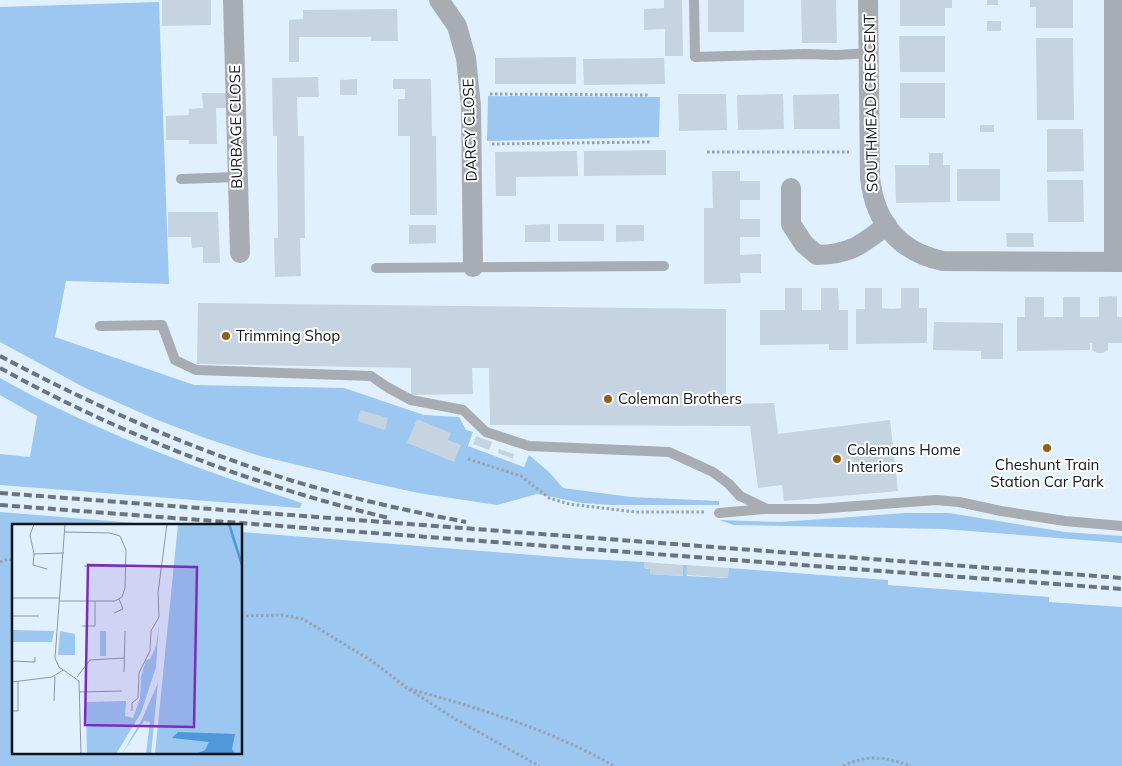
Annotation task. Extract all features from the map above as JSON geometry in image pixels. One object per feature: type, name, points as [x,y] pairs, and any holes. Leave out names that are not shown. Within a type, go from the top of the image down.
[{"type":"street","name":"BURBAGE CLOSE","points":[[234,0],[240,253]]},
{"type":"street","name":"DARCY CLOSE","points":[[439,0],[457,26],[466,58],[470,94],[473,267]]},
{"type":"street","name":"SOUTHMEAD CRESCENT","points":[[868,0],[872,193],[879,215],[904,245],[927,258],[943,261],[1118,262]]},
{"type":"street","points":[[1114,0],[1118,262]]},
{"type":"street","points":[[791,188],[791,224],[804,244],[817,255],[836,254],[856,248],[887,226]]},
{"type":"lane","points":[[694,0],[695,57],[870,53]]},
{"type":"lane","points":[[181,180],[238,177]]},
{"type":"lane","points":[[376,268],[664,266]]},
{"type":"lane","points":[[100,326],[162,325],[175,360],[196,370],[371,376],[387,388],[411,400],[463,410],[486,432],[530,446],[669,452],[712,472],[729,484],[740,496],[767,509]]},
{"type":"lane","points":[[719,513],[767,509],[817,509],[936,500],[959,502],[1065,521],[1122,526]]},
{"type":"path","points":[[470,94],[650,95]]},
{"type":"path","points":[[471,144],[650,142]]},
{"type":"path","points":[[707,152],[870,152]]},
{"type":"path","points":[[468,459],[521,476],[549,498],[569,504],[635,512],[719,513]]},
{"type":"path","points":[[0,562],[12,560]]},
{"type":"path","points":[[242,616],[282,614],[303,619],[372,661],[407,688],[452,717],[539,766]]},
{"type":"path","points":[[407,688],[483,710],[538,729],[574,744],[614,766]]},
{"type":"path","points":[[843,766],[858,759],[873,757],[895,760],[911,766]]},
{"type":"shaded area","points":[[159,2],[169,284],[66,281],[55,337],[194,385],[344,388],[424,415],[459,417],[466,430],[473,432],[468,446],[524,467],[529,455],[549,472],[563,488],[631,497],[719,501],[719,505],[611,505],[582,503],[537,494],[497,505],[418,493],[373,483],[260,456],[205,438],[155,419],[87,389],[0,342],[0,7]]},
{"type":"shaded area","points":[[488,96],[660,97],[659,137],[487,141]]},
{"type":"shaded area","points":[[0,378],[73,416],[186,463],[302,503],[300,508],[0,485],[0,454],[30,457],[37,416],[0,395]]},
{"type":"shaded area","points":[[0,512],[147,524],[12,524],[12,754],[242,754],[242,532],[570,558],[644,562],[644,568],[650,569],[650,574],[683,576],[683,565],[687,565],[687,576],[727,578],[729,568],[888,580],[888,585],[1049,597],[1049,602],[1122,607],[1122,766],[0,766]]},
{"type":"shaded area","points":[[906,513],[949,513],[1065,532],[1122,536],[1122,543],[943,529],[734,525],[719,520],[781,522]]},
{"type":"building","points":[[162,0],[211,0],[211,25],[162,26]]},
{"type":"building","points":[[664,0],[682,0],[683,56],[665,56],[665,29],[644,30],[644,9],[664,8]]},
{"type":"building","points":[[708,0],[744,0],[744,32],[708,32]]},
{"type":"building","points":[[801,0],[836,0],[837,43],[802,43]]},
{"type":"building","points":[[900,0],[952,0],[952,8],[945,8],[945,26],[900,26]]},
{"type":"building","points":[[987,0],[998,0],[998,5],[987,5]]},
{"type":"building","points":[[1030,0],[1073,0],[1073,28],[1036,28],[1036,7],[1030,7]]},
{"type":"building","points":[[397,9],[398,41],[371,41],[371,37],[299,37],[299,62],[289,62],[289,20],[303,19],[303,10]]},
{"type":"building","points":[[987,21],[1001,21],[1001,31],[987,31]]},
{"type":"building","points":[[899,36],[945,36],[945,72],[900,72]]},
{"type":"building","points":[[1036,38],[1073,38],[1074,120],[1037,120]]},
{"type":"building","points":[[576,57],[576,84],[495,84],[495,58]]},
{"type":"building","points":[[664,58],[665,84],[584,85],[583,59]]},
{"type":"building","points":[[318,77],[319,97],[297,97],[298,136],[304,136],[305,238],[300,238],[301,276],[275,277],[274,238],[278,238],[277,136],[273,136],[272,78]]},
{"type":"building","points":[[357,79],[357,95],[340,95],[340,80]]},
{"type":"building","points":[[393,79],[431,79],[432,136],[436,136],[437,215],[410,215],[410,136],[398,136],[398,99],[405,99],[405,89],[393,89]]},
{"type":"building","points":[[900,83],[945,83],[945,118],[900,118]]},
{"type":"building","points":[[202,93],[226,93],[227,108],[216,108],[217,144],[189,144],[189,140],[166,140],[166,116],[189,115],[189,109],[203,108]]},
{"type":"building","points":[[678,94],[726,94],[727,130],[679,131]]},
{"type":"building","points":[[783,94],[784,129],[738,130],[737,95]]},
{"type":"building","points":[[839,94],[840,129],[794,129],[793,95]]},
{"type":"building","points":[[980,125],[994,125],[994,132],[980,132]]},
{"type":"building","points":[[1047,129],[1083,129],[1084,171],[1047,172]]},
{"type":"building","points":[[666,150],[666,175],[584,176],[584,151]]},
{"type":"building","points":[[577,151],[578,176],[516,177],[516,196],[496,196],[495,152]]},
{"type":"building","points":[[929,153],[943,153],[943,165],[950,165],[950,202],[896,203],[895,165],[929,165]]},
{"type":"building","points":[[957,169],[1000,169],[1000,201],[957,201]]},
{"type":"building","points":[[712,171],[740,171],[740,181],[760,181],[760,200],[740,200],[740,219],[760,219],[760,237],[740,237],[740,255],[761,254],[761,273],[740,273],[741,283],[704,284],[704,208],[713,208]]},
{"type":"building","points":[[1047,180],[1083,180],[1084,222],[1048,222]]},
{"type":"building","points":[[168,212],[218,212],[220,263],[203,263],[203,247],[192,248],[191,237],[168,237]]},
{"type":"building","points":[[550,224],[550,242],[525,242],[525,225]]},
{"type":"building","points":[[558,224],[604,224],[604,241],[558,241]]},
{"type":"building","points":[[409,225],[436,225],[436,243],[409,244]]},
{"type":"building","points":[[616,225],[644,225],[644,241],[616,242]]},
{"type":"building","points":[[1006,233],[1033,233],[1034,247],[1007,247]]},
{"type":"building","points":[[785,288],[802,288],[802,310],[821,310],[821,288],[838,288],[839,310],[848,310],[848,350],[829,350],[829,344],[760,345],[760,310],[785,310]]},
{"type":"building","points":[[865,288],[882,288],[882,308],[892,309],[901,308],[901,288],[919,288],[919,308],[927,308],[927,343],[856,344],[856,309],[865,309]]},
{"type":"building","points":[[1117,296],[1117,317],[1122,317],[1122,343],[1108,343],[1108,350],[1103,353],[1097,353],[1092,350],[1092,343],[1090,343],[1090,350],[1017,351],[1017,317],[1025,317],[1025,297],[1044,297],[1044,317],[1063,317],[1063,297],[1080,297],[1080,317],[1099,317],[1099,297]]},
{"type":"building","name":"Coleman Brothers","points":[[198,303],[726,309],[726,404],[774,403],[778,434],[890,420],[898,491],[784,501],[782,485],[758,488],[750,426],[490,425],[489,368],[472,368],[473,394],[411,395],[411,368],[197,364]]},
{"type":"building","points":[[934,322],[1003,323],[1003,359],[981,359],[981,351],[933,350]]},
{"type":"building","points":[[361,410],[388,418],[385,430],[357,421]]},
{"type":"building","points":[[417,419],[451,433],[448,440],[461,445],[454,462],[407,443]]},
{"type":"building","points":[[476,436],[492,442],[489,450],[473,444]]},
{"type":"building","points":[[499,449],[514,454],[513,459],[498,453]]},
{"type":"building","points":[[644,562],[683,565],[683,576],[650,574],[650,569],[644,568]]},
{"type":"building","points":[[687,565],[729,568],[728,578],[686,575]]},
{"type":"railway","points":[[0,356],[107,409],[217,455],[293,481],[357,499],[466,522]]},
{"type":"railway","points":[[0,368],[47,393],[141,437],[189,456],[287,490],[389,518]]},
{"type":"railway","points":[[0,493],[1122,578]]},
{"type":"railway","points":[[0,505],[1122,589]]},
{"type":"place","name":"Trimming Shop","points":[[226,336]]},
{"type":"place","name":"Coleman Brothers","points":[[608,399]]},
{"type":"place","name":"Cheshunt Train Station Car Park","points":[[1047,448]]},
{"type":"place","name":"Colemans Home Interiors","points":[[837,459]]}]
